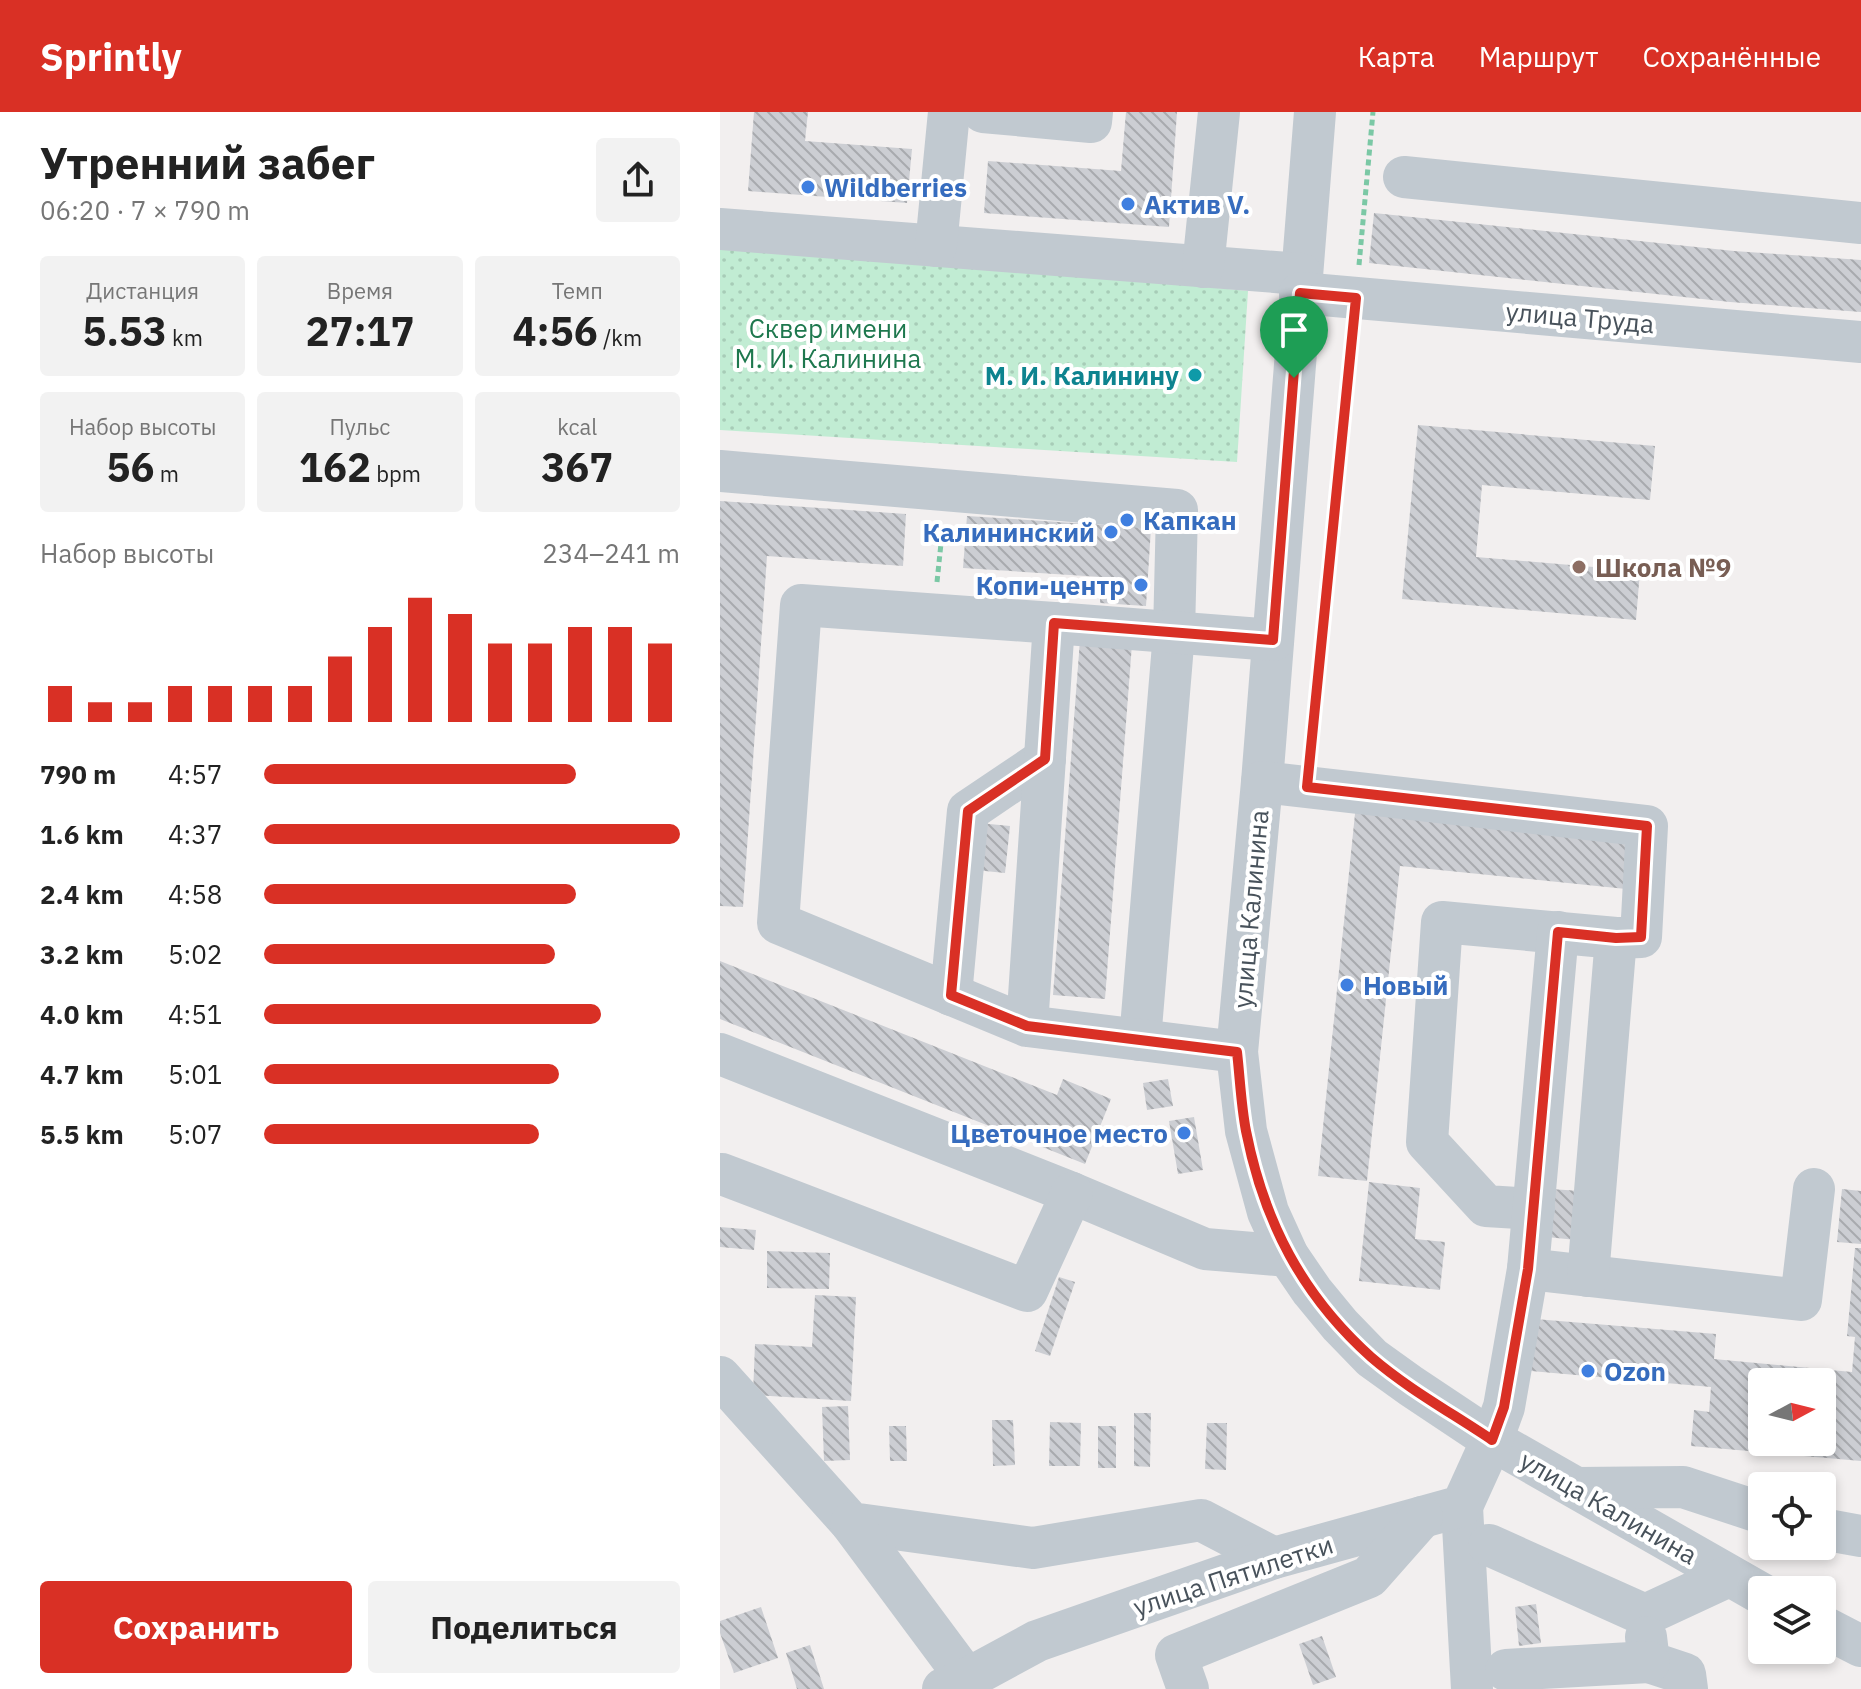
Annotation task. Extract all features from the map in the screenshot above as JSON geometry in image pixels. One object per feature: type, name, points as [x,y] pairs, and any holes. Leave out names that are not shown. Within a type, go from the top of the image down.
[{"type":"street","points":[[936,246],[949,112]]},
{"type":"street","points":[[983,112],[1091,122],[1092,112]]},
{"type":"street","points":[[1203,267],[1219,112]]},
{"type":"street","name":"улица Калинина","points":[[1315,112],[1262,782],[1237,1052],[1246,1131],[1268,1212],[1288,1256],[1312,1291],[1372,1358],[1492,1440],[1746,1585]]},
{"type":"street","points":[[1404,177],[1861,223]]},
{"type":"street","name":"улица Труда","points":[[720,229],[1203,267],[1301,284],[1356,298],[1861,342]]},
{"type":"street","points":[[720,471],[1177,510],[1174,633],[1140,1040]]},
{"type":"street","points":[[1237,1052],[1027,1026],[778,923],[801,605],[1273,640]]},
{"type":"street","points":[[1027,1026],[1054,623]]},
{"type":"street","points":[[951,995],[968,811],[1045,759]]},
{"type":"street","points":[[1262,782],[1647,826],[1641,937],[1616,938],[1442,922],[1427,1142],[1486,1206],[1534,1209]]},
{"type":"street","points":[[1558,932],[1528,1269],[1504,1407],[1462,1506],[1489,1680],[1649,1662],[1685,1674],[1687,1689]]},
{"type":"street","points":[[1588,1276],[1616,938]]},
{"type":"street","points":[[720,1054],[1205,1249],[1288,1256]]},
{"type":"street","points":[[722,1174],[1027,1291],[1072,1193]]},
{"type":"street","points":[[1528,1269],[1801,1300],[1814,1189]]},
{"type":"street","points":[[720,1377],[851,1523],[960,1686]]},
{"type":"street","points":[[1577,1488],[1683,1487],[1748,1508]]},
{"type":"street","name":"улица Пятилетки","points":[[960,1686],[1037,1641],[1274,1558],[1462,1506]]},
{"type":"street","points":[[1188,1689],[1176,1655],[1369,1577],[1422,1517]]},
{"type":"street","points":[[851,1523],[1033,1548],[1201,1520],[1274,1558]]},
{"type":"street","points":[[1836,1532],[1861,1536]]},
{"type":"street","points":[[1489,1545],[1645,1615],[1746,1585]]},
{"type":"street","points":[[1645,1615],[1649,1662]]},
{"type":"street","points":[[1836,1633],[1861,1646]]},
{"type":"path","points":[[1307,787],[1373,112]]},
{"type":"path","points":[[934,615],[946,490]]},
{"type":"green space","name":"Сквер имени М. И. Калинина","points":[[720,239],[1248,291],[1237,462],[720,430]]},
{"type":"building","points":[[754,112],[808,112],[805,141],[912,149],[907,203],[748,191]]},
{"type":"building","points":[[1126,112],[1177,112],[1169,227],[984,213],[988,161],[1121,171]]},
{"type":"building","points":[[1374,213],[1734,251],[1861,260],[1861,312],[1730,302],[1369,263]]},
{"type":"building","points":[[1418,425],[1655,446],[1650,500],[1482,485],[1476,557],[1640,571],[1636,620],[1402,599]]},
{"type":"building","points":[[720,501],[906,514],[903,566],[767,556],[743,907],[720,906]]},
{"type":"building","points":[[967,516],[1151,528],[1146,606],[1100,603],[1101,577],[963,568]]},
{"type":"building","points":[[1080,640],[1132,644],[1105,999],[1053,995]]},
{"type":"building","points":[[1356,804],[1632,833],[1626,889],[1400,866],[1367,1181],[1318,1176]]},
{"type":"building","points":[[979,823],[1010,826],[1005,873],[975,870]]},
{"type":"building","points":[[720,961],[1057,1095],[1063,1079],[1111,1099],[1085,1164],[720,1019]]},
{"type":"building","points":[[1168,1079],[1173,1106],[1147,1110],[1143,1083]]},
{"type":"building","points":[[1194,1117],[1203,1170],[1178,1174],[1169,1121]]},
{"type":"building","points":[[1369,1182],[1420,1188],[1415,1239],[1445,1242],[1440,1290],[1359,1281]]},
{"type":"building","points":[[1551,1189],[1580,1191],[1576,1240],[1547,1237]]},
{"type":"building","points":[[1842,1189],[1861,1191],[1861,1244],[1837,1242]]},
{"type":"building","points":[[720,1227],[756,1230],[754,1250],[720,1247]]},
{"type":"building","points":[[1855,1248],[1861,1248],[1861,1461],[1804,1456],[1836,1456],[1836,1370],[1852,1372],[1855,1337],[1847,1336]]},
{"type":"building","points":[[767,1251],[830,1253],[829,1289],[767,1288]]},
{"type":"building","points":[[1059,1277],[1075,1282],[1050,1356],[1035,1351]]},
{"type":"building","points":[[815,1295],[856,1297],[851,1401],[753,1395],[755,1344],[812,1347]]},
{"type":"building","points":[[1535,1319],[1716,1334],[1714,1359],[1810,1368],[1748,1368],[1748,1451],[1691,1446],[1694,1410],[1709,1412],[1711,1387],[1531,1371]]},
{"type":"building","points":[[848,1406],[850,1460],[824,1461],[822,1407]]},
{"type":"building","points":[[1134,1413],[1151,1413],[1150,1467],[1134,1466]]},
{"type":"building","points":[[992,1420],[1013,1420],[1015,1465],[993,1466]]},
{"type":"building","points":[[1050,1422],[1081,1423],[1080,1466],[1049,1466]]},
{"type":"building","points":[[1207,1423],[1227,1423],[1226,1470],[1205,1469]]},
{"type":"building","points":[[889,1426],[906,1426],[907,1461],[890,1461]]},
{"type":"building","points":[[1098,1426],[1116,1426],[1116,1468],[1098,1468]]},
{"type":"building","points":[[1536,1604],[1541,1643],[1519,1646],[1515,1607]]},
{"type":"building","points":[[761,1607],[778,1658],[734,1673],[720,1633],[720,1621]]},
{"type":"building","points":[[1322,1636],[1336,1677],[1313,1685],[1299,1644]]},
{"type":"building","points":[[810,1645],[824,1689],[797,1689],[786,1653]]},
{"type":"place","name":"Wildberries","points":[[808,187]]},
{"type":"place","name":"Актив V.","points":[[1128,204]]},
{"type":"place","name":"М. И. Калинину","points":[[1195,375]]},
{"type":"place","name":"Капкан","points":[[1127,520]]},
{"type":"place","name":"Калининский","points":[[1111,532]]},
{"type":"place","name":"Школа №9","points":[[1579,567]]},
{"type":"place","name":"Копи-центр","points":[[1141,585]]},
{"type":"place","name":"Новый","points":[[1347,985]]},
{"type":"place","name":"Цветочное место","points":[[1184,1133]]},
{"type":"place","name":"Ozon","points":[[1588,1371]]},
{"type":"route","points":[[1300,293],[1356,298],[1307,787],[1647,826],[1641,937],[1616,938],[1558,932],[1528,1269],[1504,1407],[1492,1440],[1372,1358],[1312,1291],[1288,1256],[1268,1212],[1246,1131],[1237,1052],[1027,1026],[951,995],[968,811],[1045,759],[1054,623],[1273,640],[1294,378],[1300,293]]}]
